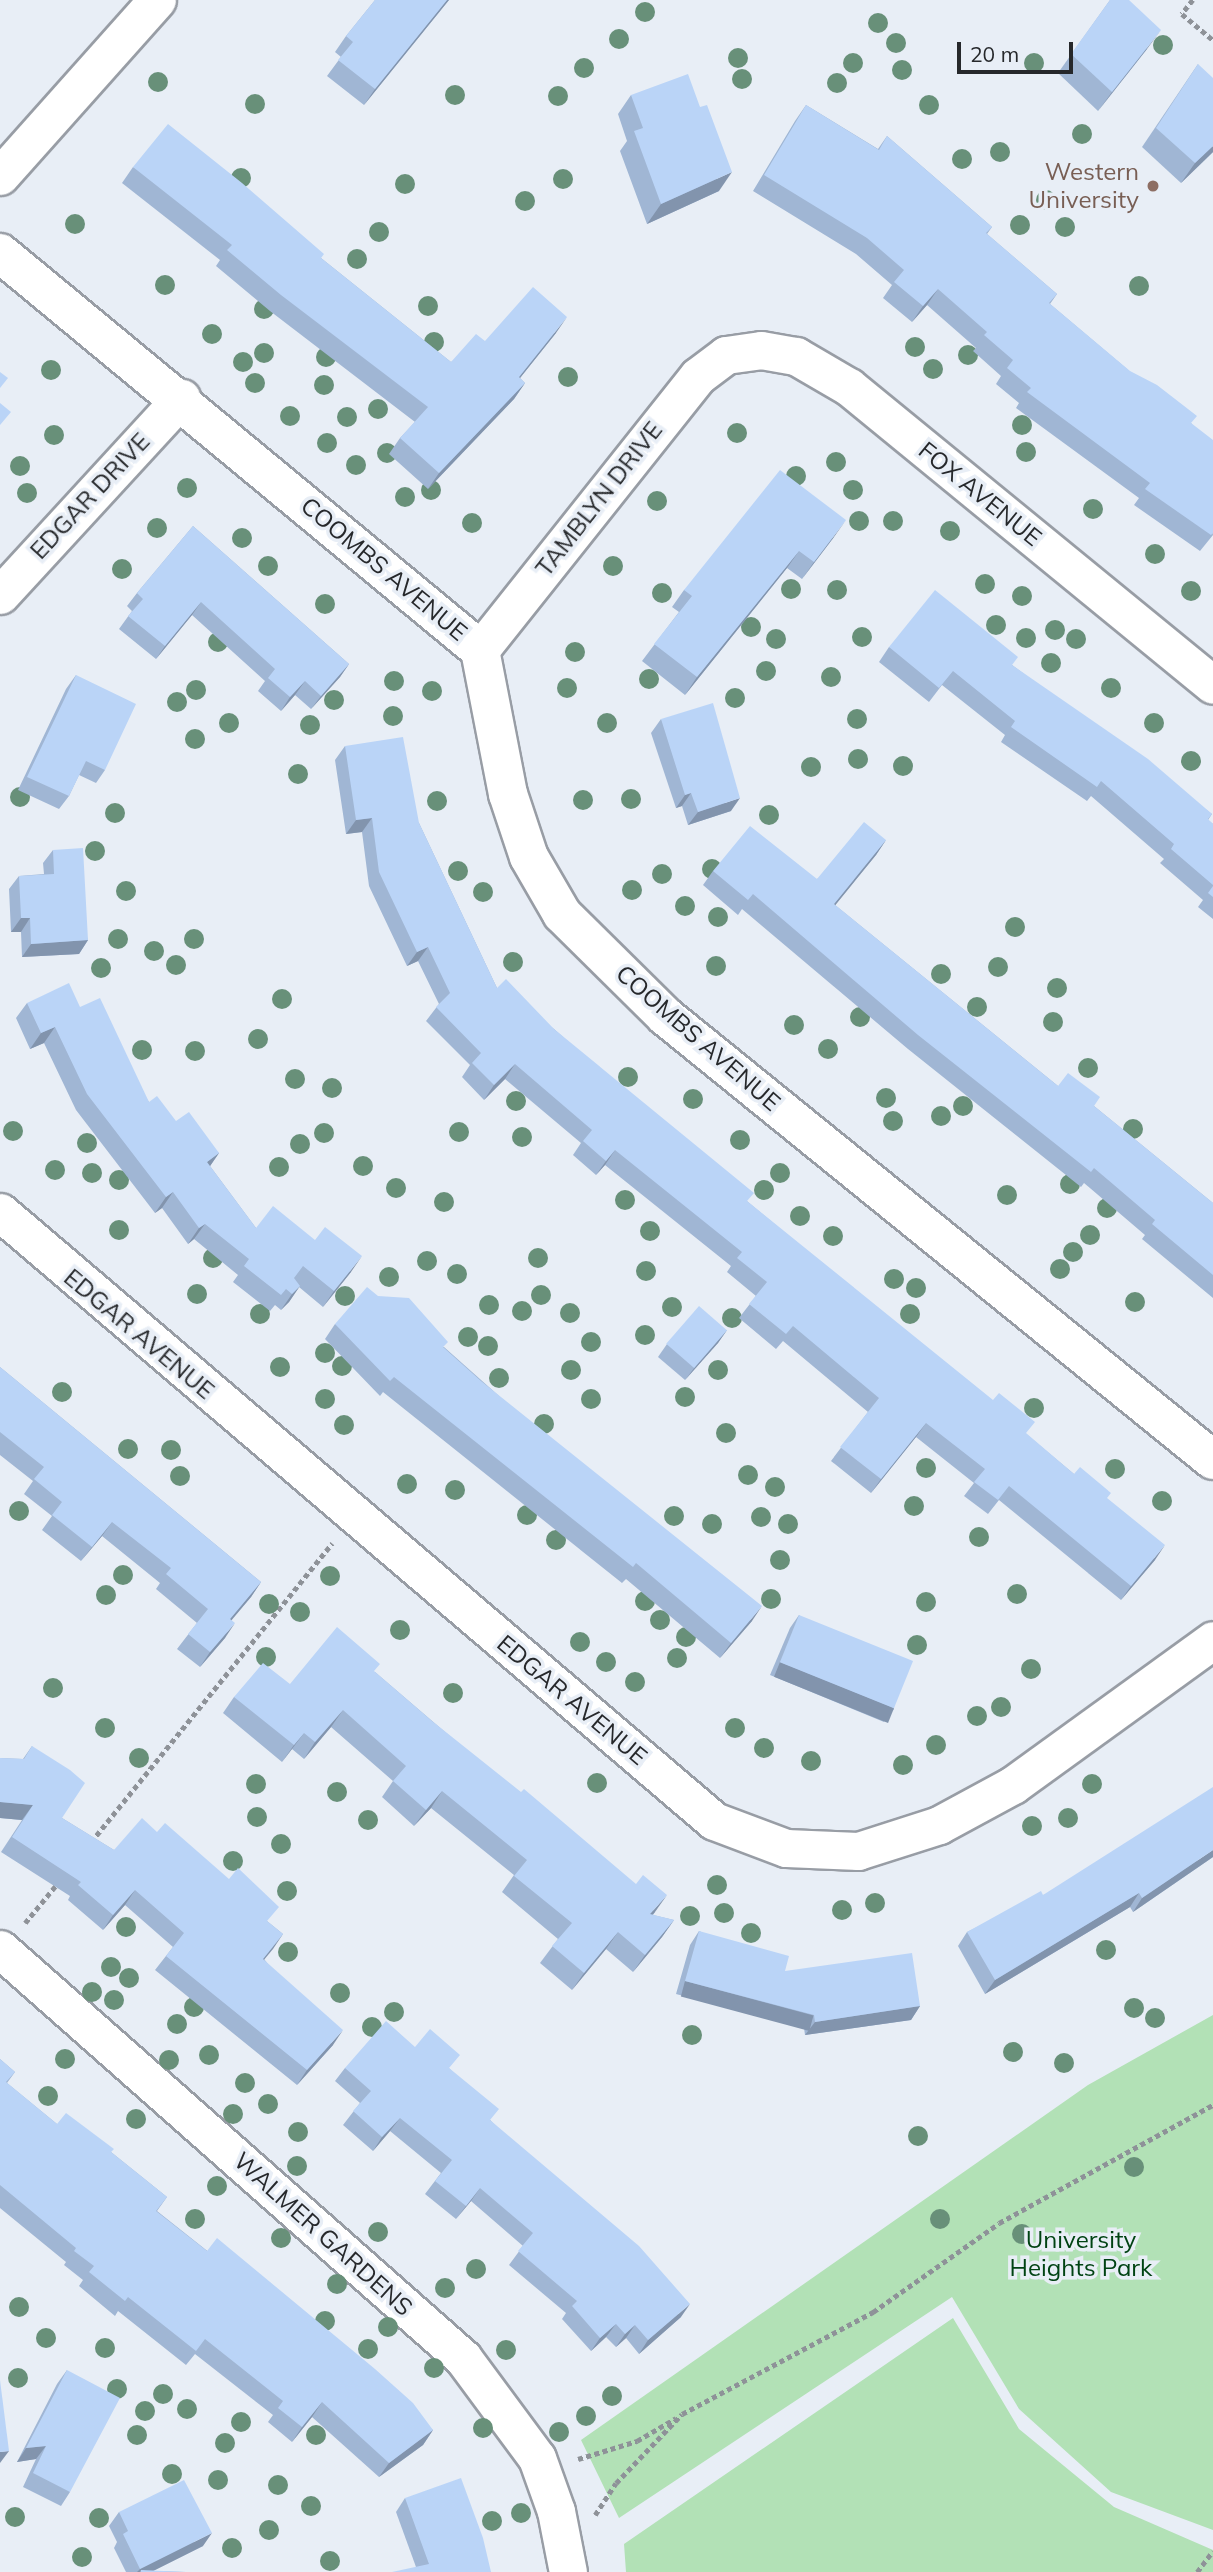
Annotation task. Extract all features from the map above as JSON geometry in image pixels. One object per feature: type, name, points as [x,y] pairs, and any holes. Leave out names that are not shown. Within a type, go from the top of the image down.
[{"type":"street","points":[[0,176],[157,0]]},
{"type":"street","name":"COOMBS AVENUE","points":[[0,253],[181,398],[480,650],[508,794],[529,857],[562,914],[665,1016],[1213,1460]]},
{"type":"street","name":"FOX AVENUE","points":[[726,355],[761,350],[796,356],[849,387],[1213,685]]},
{"type":"street","name":"TAMBLYN DRIVE","points":[[480,650],[672,405],[698,376],[726,355]]},
{"type":"street","name":"EDGAR DRIVE","points":[[0,595],[181,398]]},
{"type":"street","name":"EDGAR AVENUE","points":[[0,1212],[715,1821],[786,1848],[858,1851],[939,1825],[1013,1785],[1213,1640]]},
{"type":"street","name":"WALMER GARDENS","points":[[1,1950],[463,2358],[537,2458],[556,2511],[568,2568]]},
{"type":"path","points":[[1193,0],[1182,14],[1213,40]]},
{"type":"path","points":[[84,1851],[354,1516]]},
{"type":"path","points":[[1,1950],[66,1872]]},
{"type":"path","points":[[537,2458],[587,2458],[637,2441],[682,2414],[873,2312],[999,2223],[1213,2105]]},
{"type":"path","points":[[568,2568],[616,2483],[682,2414]]},
{"type":"path","points":[[1197,2572],[1213,2551]]},
{"type":"green space","name":"University Heights Park","points":[[1213,2015],[1213,2530],[1111,2492],[1019,2409],[952,2297],[619,2518],[581,2440],[1088,2085]]},
{"type":"green space","points":[[953,2318],[1019,2429],[1114,2507],[1213,2550],[1213,2572],[626,2572],[624,2544]]},
{"type":"building","points":[[375,0],[447,0],[375,89],[338,60],[353,42],[346,36]]},
{"type":"building","points":[[1110,0],[1129,0],[1161,30],[1112,92],[1071,54]]},
{"type":"building","points":[[1198,64],[1213,78],[1213,146],[1195,163],[1156,128]]},
{"type":"building","points":[[688,74],[700,107],[707,105],[732,172],[661,204],[634,131],[643,128],[631,95]]},
{"type":"building","points":[[806,105],[879,150],[887,136],[992,227],[986,233],[1057,294],[1049,303],[1130,371],[1157,385],[1197,416],[1191,423],[1213,440],[1211,535],[1145,489],[1150,483],[1027,392],[1031,388],[1007,368],[1013,360],[984,335],[987,332],[938,289],[923,306],[894,282],[904,270],[867,238],[764,175]]},
{"type":"building","points":[[168,124],[324,254],[321,258],[451,362],[476,334],[485,341],[533,287],[567,317],[519,377],[525,383],[439,473],[400,438],[428,407],[281,295],[227,250],[232,245],[133,167]]},
{"type":"building","points":[[0,372],[8,378],[0,388]]},
{"type":"building","points":[[0,403],[11,412],[0,425]]},
{"type":"building","points":[[780,470],[846,520],[814,562],[799,551],[697,677],[654,644],[692,596],[684,590]]},
{"type":"building","points":[[193,526],[349,664],[321,696],[305,681],[290,697],[268,678],[275,669],[201,602],[165,646],[128,616],[143,599],[137,593]]},
{"type":"building","points":[[935,590],[1018,657],[1012,665],[1148,759],[1212,814],[1208,819],[1213,824],[1213,885],[1171,849],[1174,844],[1101,781],[1097,787],[1011,727],[1015,721],[953,671],[939,688],[889,647]]},
{"type":"building","points":[[76,675],[136,704],[105,770],[86,761],[69,796],[27,777]]},
{"type":"building","points":[[713,703],[740,798],[698,812],[691,793],[685,795],[661,719]]},
{"type":"building","points":[[403,737],[419,823],[497,988],[506,979],[554,1029],[754,1193],[747,1201],[993,1400],[999,1393],[1035,1422],[1026,1433],[1074,1474],[1080,1467],[1111,1493],[1107,1498],[1165,1545],[1131,1586],[1009,1486],[998,1500],[974,1482],[985,1469],[926,1423],[881,1479],[840,1447],[879,1398],[793,1326],[786,1334],[749,1304],[767,1282],[737,1258],[742,1252],[615,1150],[606,1161],[583,1141],[592,1130],[515,1064],[494,1085],[472,1063],[481,1053],[436,1007],[450,993],[428,947],[417,952],[379,872],[372,818],[356,820],[345,746]]},
{"type":"building","points":[[864,822],[886,840],[834,904],[1058,1086],[1068,1073],[1100,1097],[1094,1106],[1213,1203],[1213,1275],[1152,1224],[1155,1220],[1094,1168],[1091,1172],[918,1035],[753,894],[748,900],[713,871],[750,826],[817,879]]},
{"type":"building","points":[[83,848],[88,940],[31,944],[30,918],[21,918],[19,876],[54,874],[53,850]]},
{"type":"building","points":[[69,983],[80,1007],[100,998],[149,1102],[157,1096],[176,1121],[189,1112],[219,1153],[207,1162],[256,1228],[273,1206],[315,1240],[325,1227],[362,1256],[334,1291],[303,1266],[294,1278],[300,1286],[292,1294],[286,1289],[281,1295],[244,1266],[249,1259],[205,1224],[199,1228],[173,1192],[166,1197],[87,1094],[55,1027],[41,1033],[27,1003]]},
{"type":"building","points":[[367,1287],[378,1296],[409,1298],[448,1342],[443,1347],[481,1381],[762,1606],[731,1643],[636,1563],[633,1567],[394,1377],[390,1381],[335,1324]]},
{"type":"building","points":[[699,1306],[727,1330],[694,1368],[666,1344]]},
{"type":"building","points":[[0,1367],[261,1582],[230,1619],[235,1623],[210,1652],[188,1634],[208,1609],[166,1574],[171,1568],[112,1522],[92,1547],[52,1515],[62,1502],[34,1479],[44,1467],[0,1432]]},
{"type":"building","points":[[799,1615],[913,1661],[894,1708],[780,1662]]},
{"type":"building","points":[[337,1627],[380,1664],[374,1671],[432,1721],[521,1792],[524,1789],[636,1884],[643,1875],[667,1895],[650,1914],[674,1920],[645,1955],[618,1932],[584,1973],[552,1946],[572,1923],[514,1876],[527,1860],[442,1791],[426,1810],[393,1781],[406,1766],[343,1710],[315,1742],[304,1733],[294,1745],[234,1697],[263,1663],[290,1684]]},
{"type":"building","points":[[32,1746],[85,1783],[62,1818],[114,1850],[142,1818],[157,1832],[165,1823],[229,1879],[238,1868],[279,1907],[267,1921],[283,1934],[263,1959],[343,2030],[307,2070],[166,1956],[184,1933],[135,1890],[113,1915],[78,1885],[81,1882],[12,1837],[33,1805],[0,1802],[0,1758],[24,1759]]},
{"type":"building","points":[[1213,1787],[1213,1850],[1142,1898],[1139,1893],[995,1980],[967,1932],[1041,1891],[1043,1895]]},
{"type":"building","points":[[699,1931],[789,1956],[785,1971],[912,1953],[920,2006],[815,2022],[814,2015],[685,1981]]},
{"type":"building","points":[[386,2021],[415,2047],[430,2029],[460,2055],[449,2068],[499,2109],[490,2120],[639,2246],[690,2304],[648,2340],[635,2325],[625,2334],[616,2324],[600,2338],[572,2306],[577,2301],[518,2251],[533,2233],[480,2188],[466,2206],[435,2181],[452,2160],[400,2118],[382,2137],[353,2111],[371,2091],[345,2068]]},
{"type":"building","points":[[0,2059],[15,2072],[6,2082],[57,2124],[66,2113],[114,2149],[111,2152],[167,2197],[156,2211],[207,2251],[217,2238],[375,2369],[413,2403],[433,2430],[389,2463],[322,2402],[302,2427],[278,2408],[283,2401],[205,2339],[196,2351],[128,2297],[125,2301],[89,2272],[94,2266],[74,2251],[76,2248],[0,2185]]},
{"type":"building","points":[[67,2370],[120,2398],[70,2492],[33,2473],[46,2446],[26,2448]]},
{"type":"building","points":[[0,2380],[9,2451],[0,2452]]},
{"type":"building","points":[[461,2478],[483,2538],[491,2572],[392,2572],[429,2564],[405,2498]]},
{"type":"building","points":[[184,2480],[212,2533],[140,2569],[123,2534],[128,2531],[119,2512]]},
{"type":"building","points":[[141,2570],[186,2572],[141,2572]]},
{"type":"place","name":"Western University","points":[[1153,186]]}]
